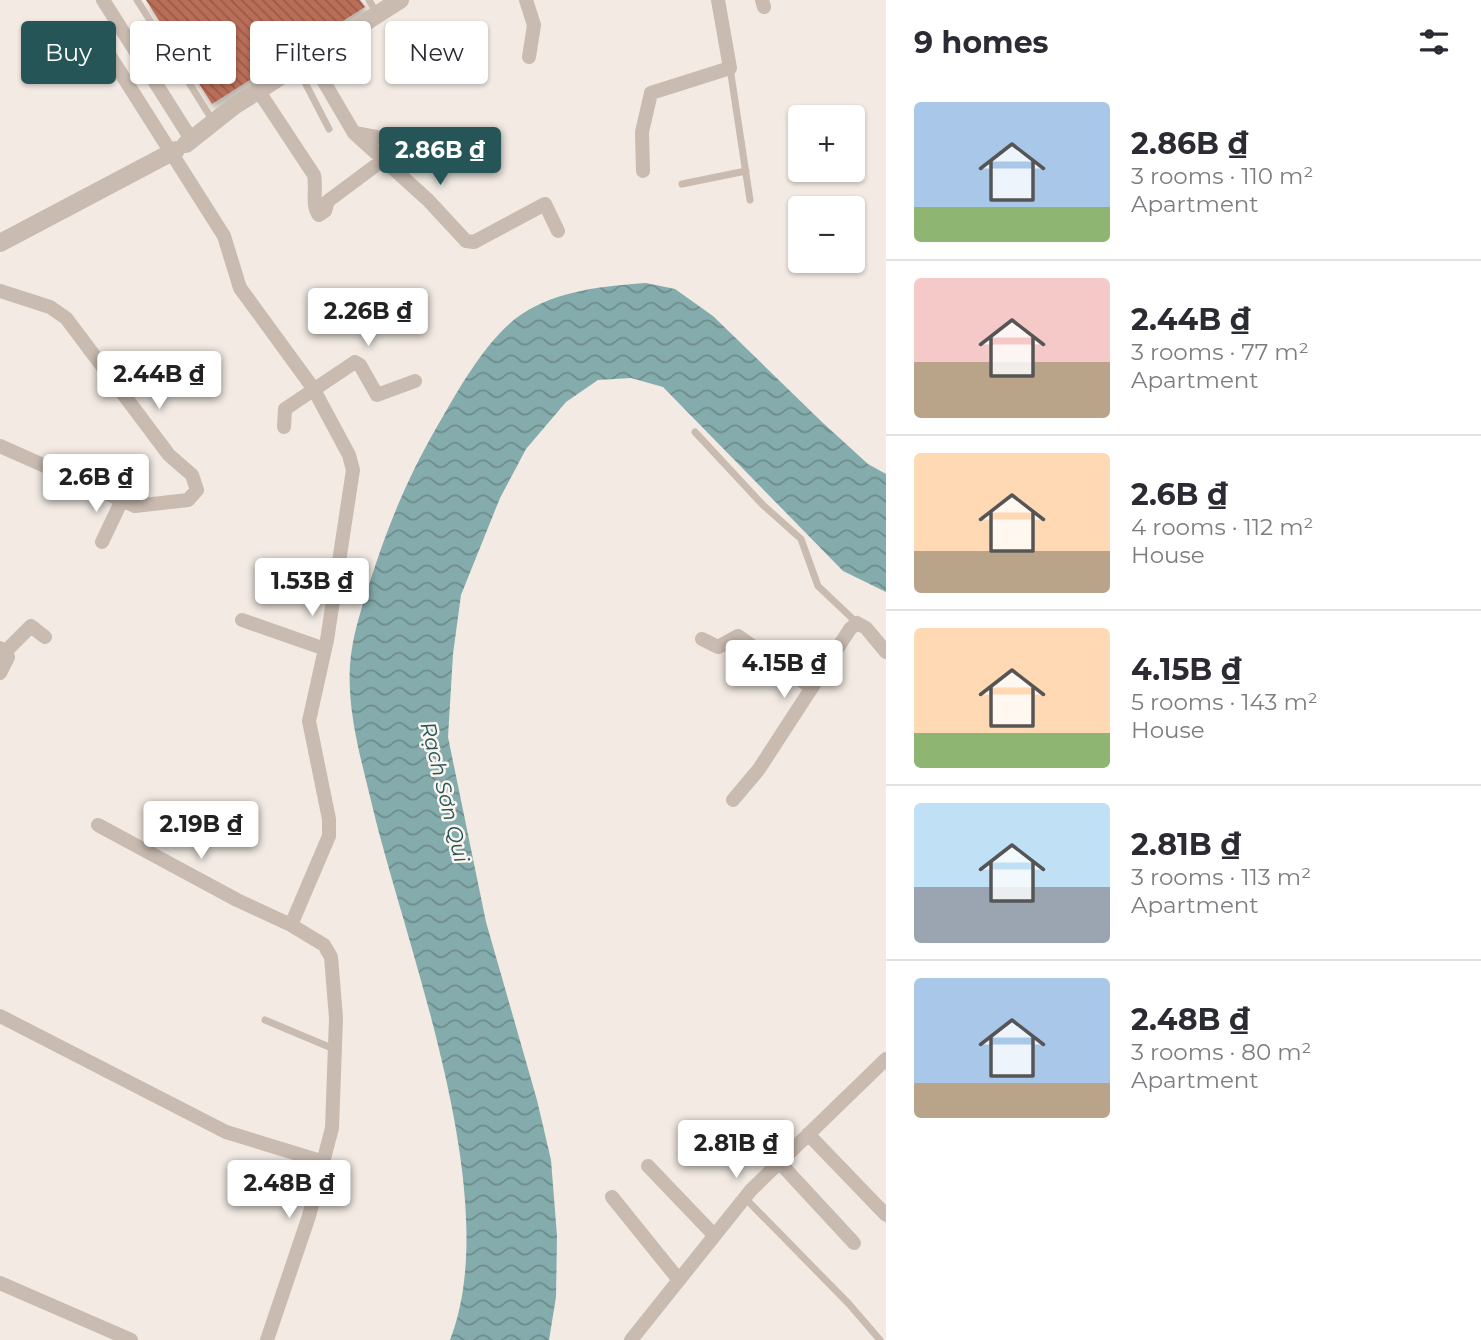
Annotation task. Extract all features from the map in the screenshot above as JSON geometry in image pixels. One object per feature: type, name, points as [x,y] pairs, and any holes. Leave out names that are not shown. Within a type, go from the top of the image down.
[{"type":"street","points":[[103,0],[181,147],[224,236],[240,288],[318,384],[353,470],[325,649],[309,720],[330,828],[291,925]]},
{"type":"street","points":[[355,21],[373,7],[400,0]]},
{"type":"street","points":[[526,0],[534,25],[529,57]]},
{"type":"street","points":[[643,171],[642,132],[651,93],[730,68],[718,0]]},
{"type":"street","points":[[116,64],[181,147]]},
{"type":"street","points":[[0,243],[181,147],[268,84]]},
{"type":"street","points":[[319,84],[354,133],[470,243],[545,204],[558,231]]},
{"type":"street","points":[[258,90],[314,175],[317,185],[315,208],[319,215],[324,214],[328,201],[383,160]]},
{"type":"street","points":[[354,133],[413,144]]},
{"type":"street","points":[[0,291],[50,307],[66,318],[169,454],[196,482],[197,490],[188,500],[144,506],[122,500],[104,489],[0,446]]},
{"type":"street","points":[[284,427],[285,409],[318,384],[355,362],[360,365],[377,395],[415,381]]},
{"type":"street","points":[[102,542],[122,500]]},
{"type":"street","points":[[242,620],[325,649]]},
{"type":"street","points":[[733,800],[760,769],[850,629],[857,623],[866,628],[886,652]]},
{"type":"street","points":[[0,673],[7,661],[3,650],[31,626],[45,637]]},
{"type":"street","points":[[702,639],[718,647],[738,636],[812,688]]},
{"type":"street","points":[[98,825],[237,900],[291,925],[329,950],[336,1018],[331,1138],[309,1216],[267,1340]]},
{"type":"street","points":[[0,1016],[226,1132],[324,1162]]},
{"type":"street","points":[[631,1340],[744,1197],[886,1059]]},
{"type":"street","points":[[808,1134],[886,1215]]},
{"type":"street","points":[[779,1162],[854,1243]]},
{"type":"street","points":[[648,1166],[714,1235]]},
{"type":"street","points":[[611,1197],[679,1280]]},
{"type":"street","points":[[0,1283],[131,1340]]},
{"type":"lane","points":[[137,0],[214,121]]},
{"type":"lane","points":[[730,68],[750,200]]},
{"type":"lane","points":[[312,84],[329,129]]},
{"type":"lane","points":[[682,184],[746,171]]},
{"type":"lane","points":[[695,432],[763,505],[801,539],[818,586],[857,623]]},
{"type":"lane","points":[[265,1020],[335,1049]]},
{"type":"lane","points":[[744,1197],[849,1304],[880,1340]]},
{"type":"water","name":"Rạch Sơn Qui","points":[[646,283],[675,289],[713,316],[823,423],[868,464],[886,474],[886,592],[843,571],[663,387],[631,378],[598,380],[566,402],[526,449],[500,498],[461,595],[453,654],[448,737],[486,922],[537,1100],[551,1160],[557,1236],[556,1297],[549,1340],[450,1340],[464,1283],[466,1218],[459,1148],[427,1003],[356,738],[350,683],[353,645],[375,567],[407,485],[464,380],[497,336],[522,314],[551,299],[598,288]]},
{"type":"building","points":[[146,0],[360,0],[365,7],[343,21],[250,21],[250,80],[212,104],[199,84],[236,84],[236,21],[159,21]]}]
